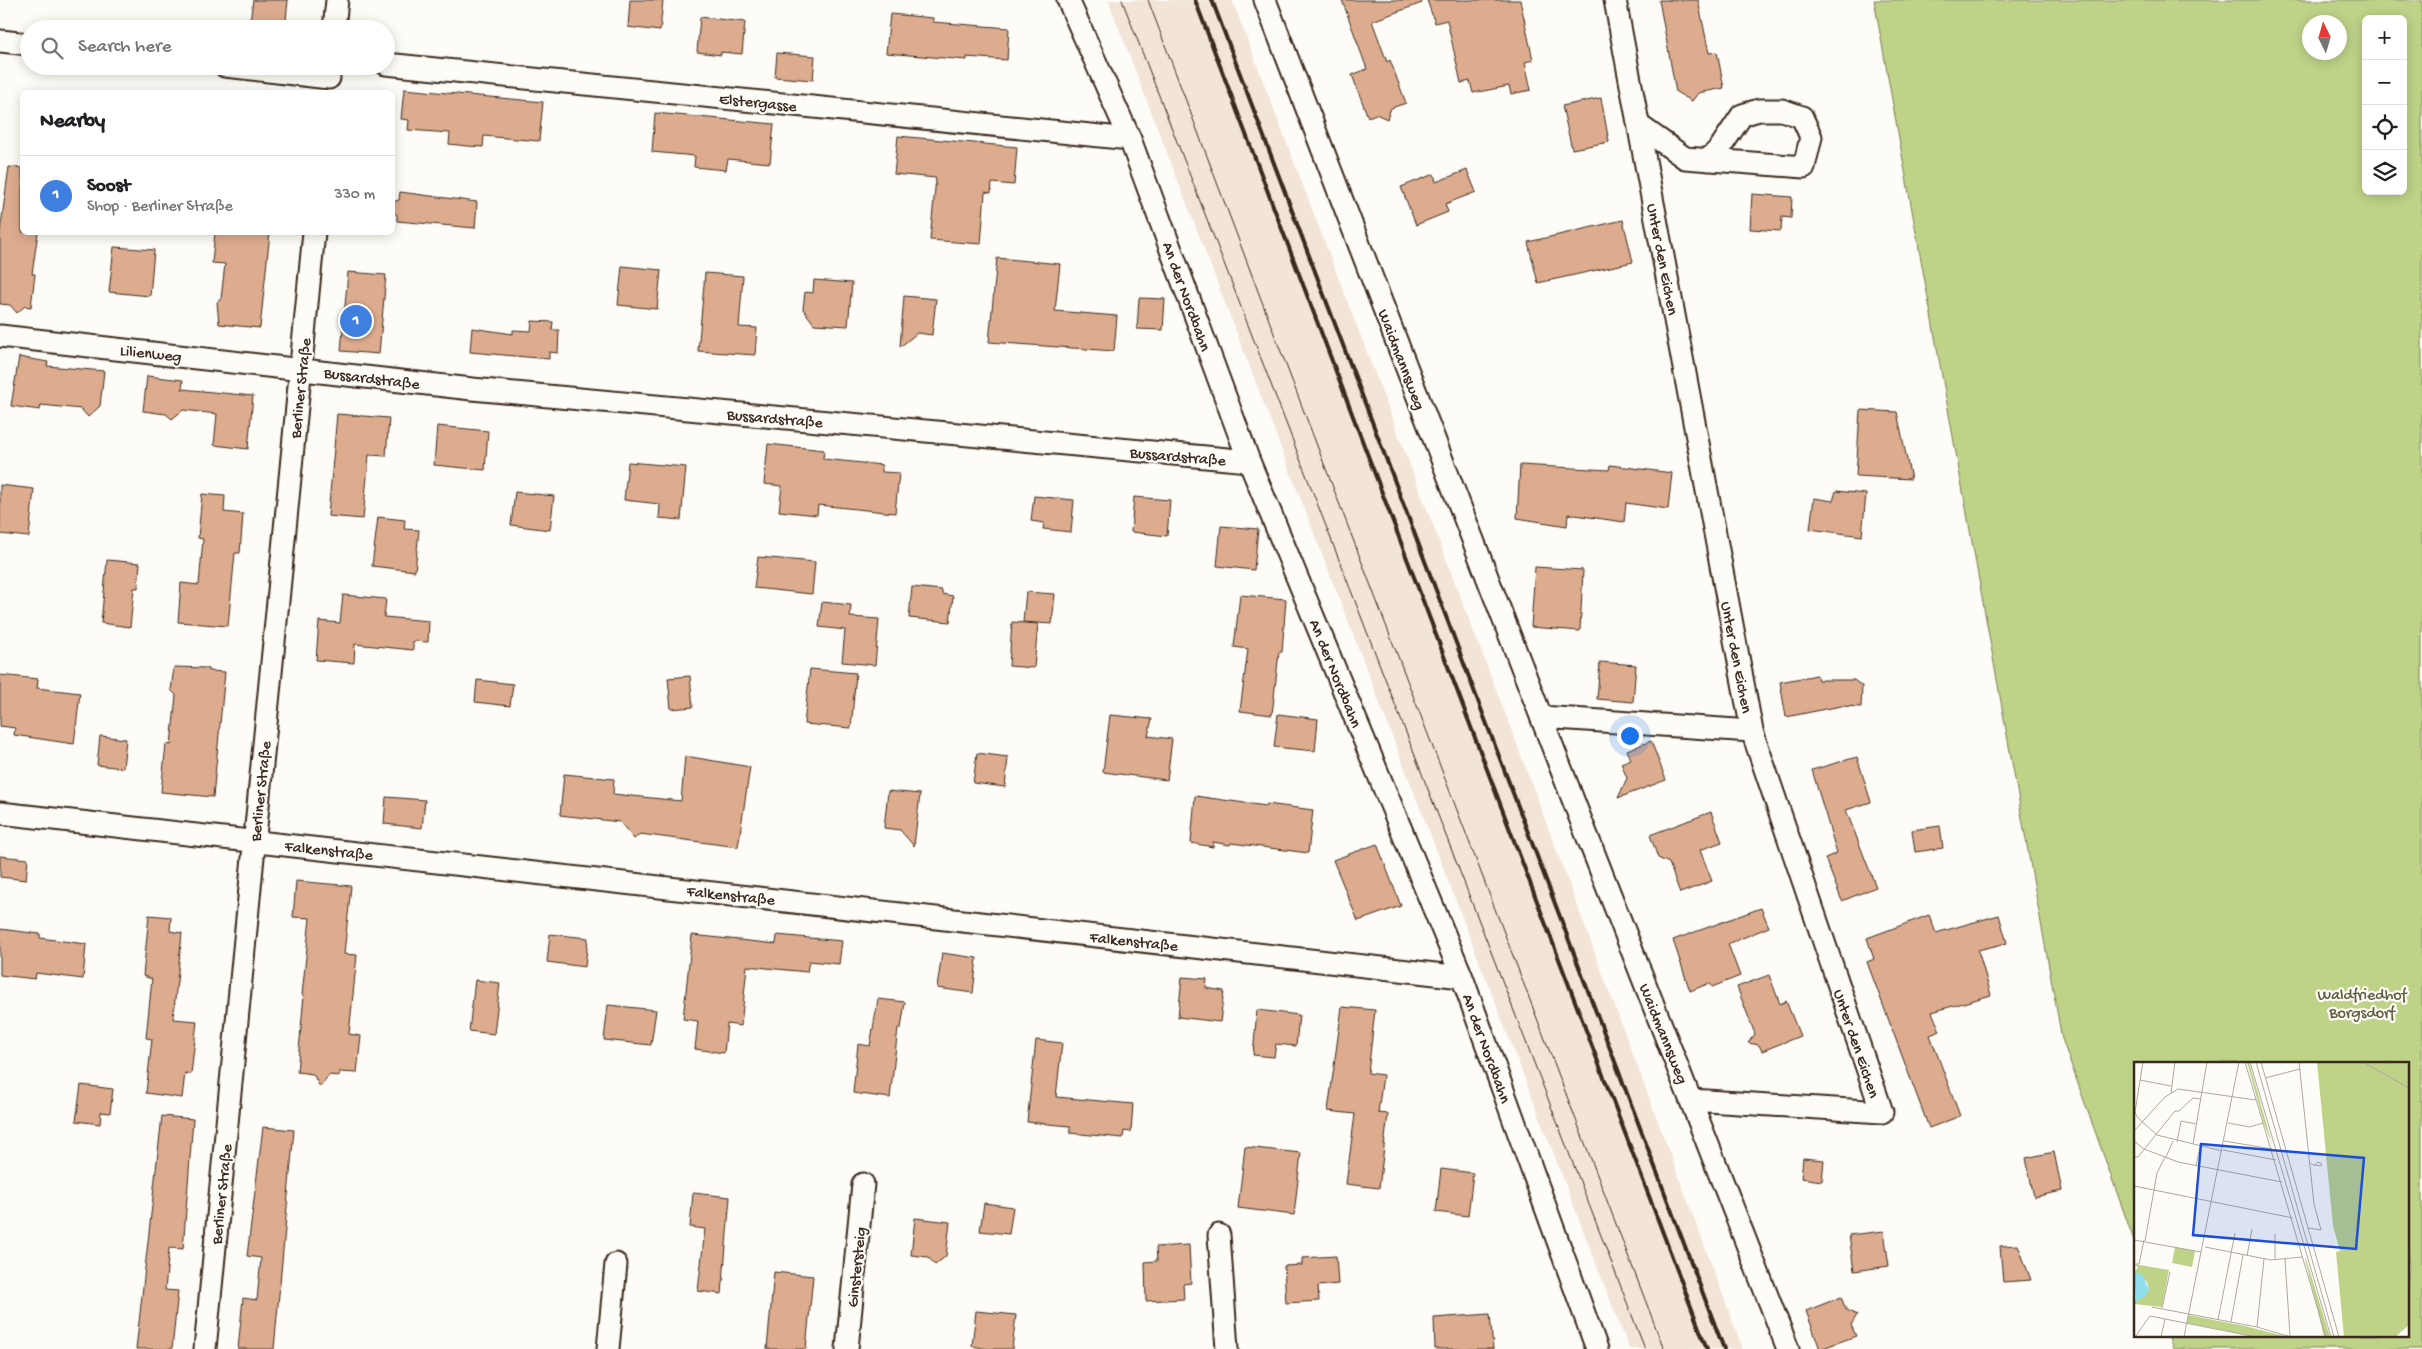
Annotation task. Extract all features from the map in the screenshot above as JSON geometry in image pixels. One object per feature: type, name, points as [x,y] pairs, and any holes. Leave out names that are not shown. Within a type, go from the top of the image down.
[{"type":"street","points":[[335,20],[337,0]]},
{"type":"street","name":"An der Nordbahn","points":[[1068,0],[1130,139],[1249,462],[1462,977],[1597,1349]]},
{"type":"street","name":"Waidmannsweg","points":[[1265,0],[1541,717],[1788,1349]]},
{"type":"street","name":"Unter den Eichen","points":[[1615,0],[1752,731],[1882,1112],[1691,1100]]},
{"type":"street","points":[[0,41],[20,43]]},
{"type":"street","name":"Elstergasse","points":[[395,65],[1130,139]]},
{"type":"street","points":[[297,75],[329,79]]},
{"type":"street","points":[[1640,126],[1684,158],[1708,160],[1804,167],[1811,137],[1802,117],[1782,110],[1759,110],[1742,115],[1720,148],[1708,160]]},
{"type":"street","name":"Berliner Straße","points":[[205,1349],[314,235]]},
{"type":"street","name":"Lilienweg","points":[[0,336],[301,369]]},
{"type":"street","name":"Bussardstraße","points":[[301,369],[472,388],[1249,462]]},
{"type":"street","points":[[1541,717],[1752,731]]},
{"type":"street","name":"Falkenstraße","points":[[0,813],[1462,977]]},
{"type":"street","name":"Ginstersteig","points":[[847,1349],[864,1184]]},
{"type":"street","points":[[1219,1235],[1227,1349]]},
{"type":"street","points":[[608,1349],[616,1264]]},
{"type":"shaded area","points":[[1108,0],[1232,0],[1513,734],[1743,1349],[1629,1349]]},
{"type":"green space","name":"Waldfriedhof Borgsdorf","points":[[1874,0],[2422,0],[2422,1349],[2173,1349],[2168,1336],[2410,1336],[2410,1062],[2134,1062],[2134,1240],[2062,1039]]},
{"type":"building","points":[[253,0],[288,0],[286,20],[250,20]]},
{"type":"building","points":[[630,0],[663,0],[660,31],[628,27]]},
{"type":"building","points":[[1342,0],[1421,0],[1422,3],[1372,21],[1387,62],[1390,60],[1406,103],[1391,108],[1387,119],[1376,114],[1368,117],[1352,75],[1367,69]]},
{"type":"building","points":[[1427,0],[1520,0],[1533,60],[1525,62],[1531,90],[1511,94],[1509,86],[1473,93],[1470,81],[1461,83],[1447,20],[1435,23]]},
{"type":"building","points":[[1659,0],[1698,0],[1709,53],[1717,52],[1724,88],[1698,93],[1692,101],[1676,92]]},
{"type":"building","points":[[890,14],[933,18],[933,22],[1009,28],[1007,60],[967,57],[967,60],[886,53]]},
{"type":"building","points":[[700,17],[745,22],[742,54],[721,52],[721,55],[697,52]]},
{"type":"building","points":[[777,53],[815,56],[813,80],[775,77]]},
{"type":"building","points":[[404,89],[543,102],[539,141],[484,136],[483,147],[467,146],[449,144],[450,133],[408,130],[409,120],[401,119]]},
{"type":"building","points":[[1601,98],[1609,142],[1572,149],[1562,106]]},
{"type":"building","points":[[655,113],[774,124],[770,163],[728,159],[726,170],[694,167],[695,156],[652,152]]},
{"type":"building","points":[[898,136],[1017,147],[1014,185],[992,183],[991,193],[985,192],[981,244],[930,240],[936,178],[894,174]]},
{"type":"building","points":[[9,167],[20,168],[20,235],[38,235],[32,274],[35,274],[31,307],[25,306],[17,313],[10,305],[0,304],[0,232]]},
{"type":"building","points":[[1467,170],[1476,192],[1445,204],[1448,212],[1416,225],[1401,187],[1434,174],[1436,182]]},
{"type":"building","points":[[400,192],[477,202],[475,228],[397,221],[395,201],[399,200]]},
{"type":"building","points":[[1752,194],[1792,197],[1791,218],[1782,217],[1781,231],[1750,229]]},
{"type":"building","points":[[1623,220],[1633,262],[1538,283],[1528,242]]},
{"type":"building","points":[[215,235],[270,235],[260,328],[219,324],[217,302],[221,299],[225,264],[212,263]]},
{"type":"building","points":[[114,247],[154,250],[150,296],[109,292]]},
{"type":"building","points":[[997,258],[1060,264],[1055,311],[1117,316],[1114,351],[989,342]]},
{"type":"building","points":[[622,266],[661,270],[657,309],[618,305]]},
{"type":"building","points":[[348,272],[386,275],[379,354],[341,351]]},
{"type":"building","points":[[705,273],[743,276],[739,327],[757,328],[755,355],[698,351]]},
{"type":"building","points":[[814,280],[852,283],[848,326],[814,324],[803,309],[805,292],[813,293]]},
{"type":"building","points":[[904,296],[936,299],[932,335],[917,333],[900,347]]},
{"type":"building","points":[[1139,298],[1165,299],[1163,330],[1137,329]]},
{"type":"building","points":[[532,321],[553,322],[552,330],[559,330],[558,353],[549,352],[549,359],[470,352],[472,328],[513,334],[513,330],[531,331]]},
{"type":"building","points":[[19,357],[48,362],[47,366],[104,371],[100,406],[88,417],[81,409],[41,405],[40,410],[11,406]]},
{"type":"building","points":[[147,376],[183,380],[182,389],[253,396],[248,449],[214,445],[217,414],[183,410],[172,419],[166,414],[143,411]]},
{"type":"building","points":[[1860,410],[1897,412],[1911,479],[1856,476]]},
{"type":"building","points":[[337,414],[389,418],[386,456],[369,455],[363,519],[328,516]]},
{"type":"building","points":[[437,426],[488,431],[485,470],[434,465]]},
{"type":"building","points":[[768,444],[824,450],[823,459],[882,465],[882,472],[899,473],[895,513],[818,505],[817,515],[779,511],[782,486],[764,484]]},
{"type":"building","points":[[628,462],[686,467],[681,520],[659,518],[660,504],[624,500]]},
{"type":"building","points":[[1520,465],[1609,470],[1610,465],[1672,473],[1668,509],[1626,503],[1624,522],[1568,514],[1567,526],[1517,518]]},
{"type":"building","points":[[0,485],[34,489],[29,537],[0,534]]},
{"type":"building","points":[[1836,491],[1866,494],[1862,536],[1810,529],[1814,498],[1833,501]]},
{"type":"building","points":[[515,492],[554,496],[550,530],[511,525]]},
{"type":"building","points":[[202,494],[225,496],[224,512],[243,514],[240,553],[235,553],[228,626],[178,622],[181,583],[199,585],[203,539],[198,538]]},
{"type":"building","points":[[1034,496],[1074,500],[1071,532],[1043,529],[1044,523],[1031,521]]},
{"type":"building","points":[[1134,497],[1170,500],[1167,536],[1131,532]]},
{"type":"building","points":[[378,517],[405,520],[404,529],[419,530],[415,571],[372,566]]},
{"type":"building","points":[[1221,526],[1258,529],[1254,570],[1217,566]]},
{"type":"building","points":[[758,557],[815,562],[812,594],[754,588]]},
{"type":"building","points":[[107,560],[140,563],[138,588],[134,588],[130,627],[101,623]]},
{"type":"building","points":[[1535,567],[1583,570],[1580,631],[1531,627]]},
{"type":"building","points":[[912,587],[942,590],[942,594],[953,596],[950,622],[909,618]]},
{"type":"building","points":[[1026,592],[1055,594],[1052,624],[1023,622]]},
{"type":"building","points":[[343,595],[386,599],[384,617],[429,621],[428,642],[413,641],[413,650],[355,644],[354,663],[316,660],[319,621],[340,623]]},
{"type":"building","points":[[1240,595],[1286,599],[1282,652],[1279,652],[1272,715],[1240,711],[1248,649],[1234,647]]},
{"type":"building","points":[[822,602],[851,605],[850,617],[879,619],[875,665],[842,662],[845,630],[819,627]]},
{"type":"building","points":[[1012,622],[1038,624],[1034,668],[1009,666]]},
{"type":"building","points":[[1600,662],[1636,665],[1633,702],[1597,699]]},
{"type":"building","points":[[174,667],[207,668],[209,671],[225,672],[213,797],[161,792],[166,744],[171,745],[176,695],[171,690]]},
{"type":"building","points":[[810,669],[856,673],[851,728],[804,724]]},
{"type":"building","points":[[0,675],[38,679],[37,688],[80,693],[74,744],[14,735],[15,728],[0,726]]},
{"type":"building","points":[[1817,675],[1818,680],[1854,680],[1862,686],[1861,707],[1841,706],[1786,717],[1780,682]]},
{"type":"building","points":[[690,676],[693,707],[671,709],[668,678]]},
{"type":"building","points":[[477,680],[513,684],[510,706],[475,702]]},
{"type":"building","points":[[1278,714],[1318,719],[1315,751],[1274,747]]},
{"type":"building","points":[[1110,715],[1152,719],[1148,736],[1172,739],[1167,780],[1103,772]]},
{"type":"building","points":[[100,736],[126,739],[123,768],[97,765]]},
{"type":"building","points":[[1651,741],[1666,780],[1618,798],[1627,778],[1621,763],[1631,759],[1627,750]]},
{"type":"building","points":[[977,753],[1008,757],[1005,787],[973,783]]},
{"type":"building","points":[[685,756],[750,767],[738,847],[640,834],[634,839],[620,822],[560,815],[564,774],[614,779],[613,794],[681,801]]},
{"type":"building","points":[[1857,757],[1871,802],[1846,810],[1876,887],[1842,901],[1825,858],[1837,853],[1812,770]]},
{"type":"building","points":[[888,791],[920,794],[914,846],[900,830],[884,828]]},
{"type":"building","points":[[1195,796],[1266,806],[1267,804],[1313,810],[1308,853],[1231,843],[1230,845],[1213,842],[1213,847],[1191,843]]},
{"type":"building","points":[[386,797],[425,800],[422,828],[384,824]]},
{"type":"building","points":[[1711,812],[1722,842],[1700,850],[1712,881],[1680,893],[1669,863],[1658,858],[1650,835]]},
{"type":"building","points":[[1940,826],[1943,848],[1915,852],[1912,830]]},
{"type":"building","points":[[1377,844],[1401,906],[1358,921],[1333,860]]},
{"type":"building","points":[[0,856],[28,859],[26,880],[0,877]]},
{"type":"building","points":[[296,881],[351,886],[344,954],[357,955],[349,1034],[361,1036],[357,1073],[339,1072],[339,1076],[329,1075],[320,1087],[313,1074],[297,1072],[310,918],[293,917]]},
{"type":"building","points":[[1761,908],[1769,927],[1728,944],[1740,976],[1712,987],[1710,983],[1690,991],[1673,940]]},
{"type":"building","points":[[149,915],[171,917],[170,931],[182,933],[173,1019],[197,1021],[191,1074],[185,1073],[182,1098],[146,1093],[152,1039],[146,1038],[152,979],[143,976]]},
{"type":"building","points":[[1929,915],[1936,933],[1999,915],[2007,943],[1978,950],[1991,995],[1932,1012],[1940,1031],[1930,1035],[1960,1116],[1929,1128],[1867,962],[1874,959],[1867,938]]},
{"type":"building","points":[[0,929],[40,934],[40,938],[86,944],[83,979],[36,973],[35,979],[0,975]]},
{"type":"building","points":[[550,934],[588,938],[585,967],[547,962]]},
{"type":"building","points":[[692,935],[776,944],[777,935],[842,941],[839,964],[809,961],[807,972],[747,966],[741,1026],[727,1024],[724,1053],[695,1049],[698,1021],[683,1019]]},
{"type":"building","points":[[942,953],[977,958],[973,993],[937,988]]},
{"type":"building","points":[[1769,975],[1780,1004],[1786,1001],[1800,1036],[1762,1051],[1759,1045],[1748,1043],[1755,1034],[1737,987]]},
{"type":"building","points":[[1182,977],[1207,979],[1206,988],[1224,991],[1220,1022],[1178,1017]]},
{"type":"building","points":[[475,980],[500,983],[494,1034],[469,1031]]},
{"type":"building","points":[[878,999],[905,1002],[901,1028],[898,1028],[890,1098],[853,1093],[858,1044],[870,1046]]},
{"type":"building","points":[[608,1005],[656,1010],[651,1045],[604,1040]]},
{"type":"building","points":[[1342,1007],[1375,1010],[1368,1073],[1383,1075],[1378,1113],[1388,1114],[1379,1188],[1346,1184],[1355,1114],[1328,1111]]},
{"type":"building","points":[[1257,1010],[1299,1015],[1296,1046],[1276,1044],[1274,1057],[1253,1055]]},
{"type":"building","points":[[1036,1040],[1062,1043],[1056,1097],[1133,1104],[1131,1132],[1124,1131],[1123,1138],[1070,1133],[1070,1126],[1027,1122]]},
{"type":"building","points":[[81,1085],[113,1089],[110,1113],[101,1112],[100,1124],[76,1121]]},
{"type":"building","points":[[162,1116],[193,1119],[183,1249],[169,1248],[165,1290],[178,1291],[172,1349],[136,1349]]},
{"type":"building","points":[[263,1127],[294,1130],[274,1349],[238,1349],[243,1298],[257,1300],[261,1258],[247,1256]]},
{"type":"building","points":[[1245,1147],[1301,1153],[1294,1215],[1238,1208]]},
{"type":"building","points":[[2054,1152],[2062,1191],[2034,1197],[2026,1158]]},
{"type":"building","points":[[1803,1158],[1824,1160],[1822,1181],[1801,1178]]},
{"type":"building","points":[[1441,1169],[1473,1173],[1468,1216],[1436,1212]]},
{"type":"building","points":[[693,1193],[730,1197],[722,1294],[698,1291],[705,1229],[690,1227]]},
{"type":"building","points":[[984,1203],[1013,1207],[1009,1234],[980,1231]]},
{"type":"building","points":[[915,1218],[950,1222],[946,1256],[935,1265],[928,1257],[911,1255]]},
{"type":"building","points":[[1884,1231],[1889,1266],[1854,1271],[1849,1235]]},
{"type":"building","points":[[1189,1245],[1191,1283],[1183,1284],[1184,1299],[1146,1301],[1145,1262],[1157,1261],[1156,1247]]},
{"type":"building","points":[[2018,1245],[2031,1280],[2003,1282],[2000,1246]]},
{"type":"building","points":[[1336,1256],[1338,1284],[1318,1286],[1319,1301],[1286,1303],[1284,1266],[1302,1265],[1302,1258]]},
{"type":"building","points":[[774,1272],[813,1276],[806,1349],[767,1349]]},
{"type":"building","points":[[1841,1297],[1846,1310],[1857,1315],[1851,1325],[1856,1336],[1820,1349],[1806,1311]]},
{"type":"building","points":[[976,1311],[1016,1315],[1012,1349],[988,1349],[972,1346]]},
{"type":"building","points":[[1490,1314],[1493,1349],[1435,1349],[1434,1318]]},
{"type":"tram line","points":[[1122,0],[1645,1349]]},
{"type":"tram line","points":[[1148,0],[1664,1349]]},
{"type":"railway","points":[[1195,0],[1707,1349]]},
{"type":"railway","points":[[1212,0],[1724,1349]]},
{"type":"place","name":"Soost","points":[[356,321]]}]
